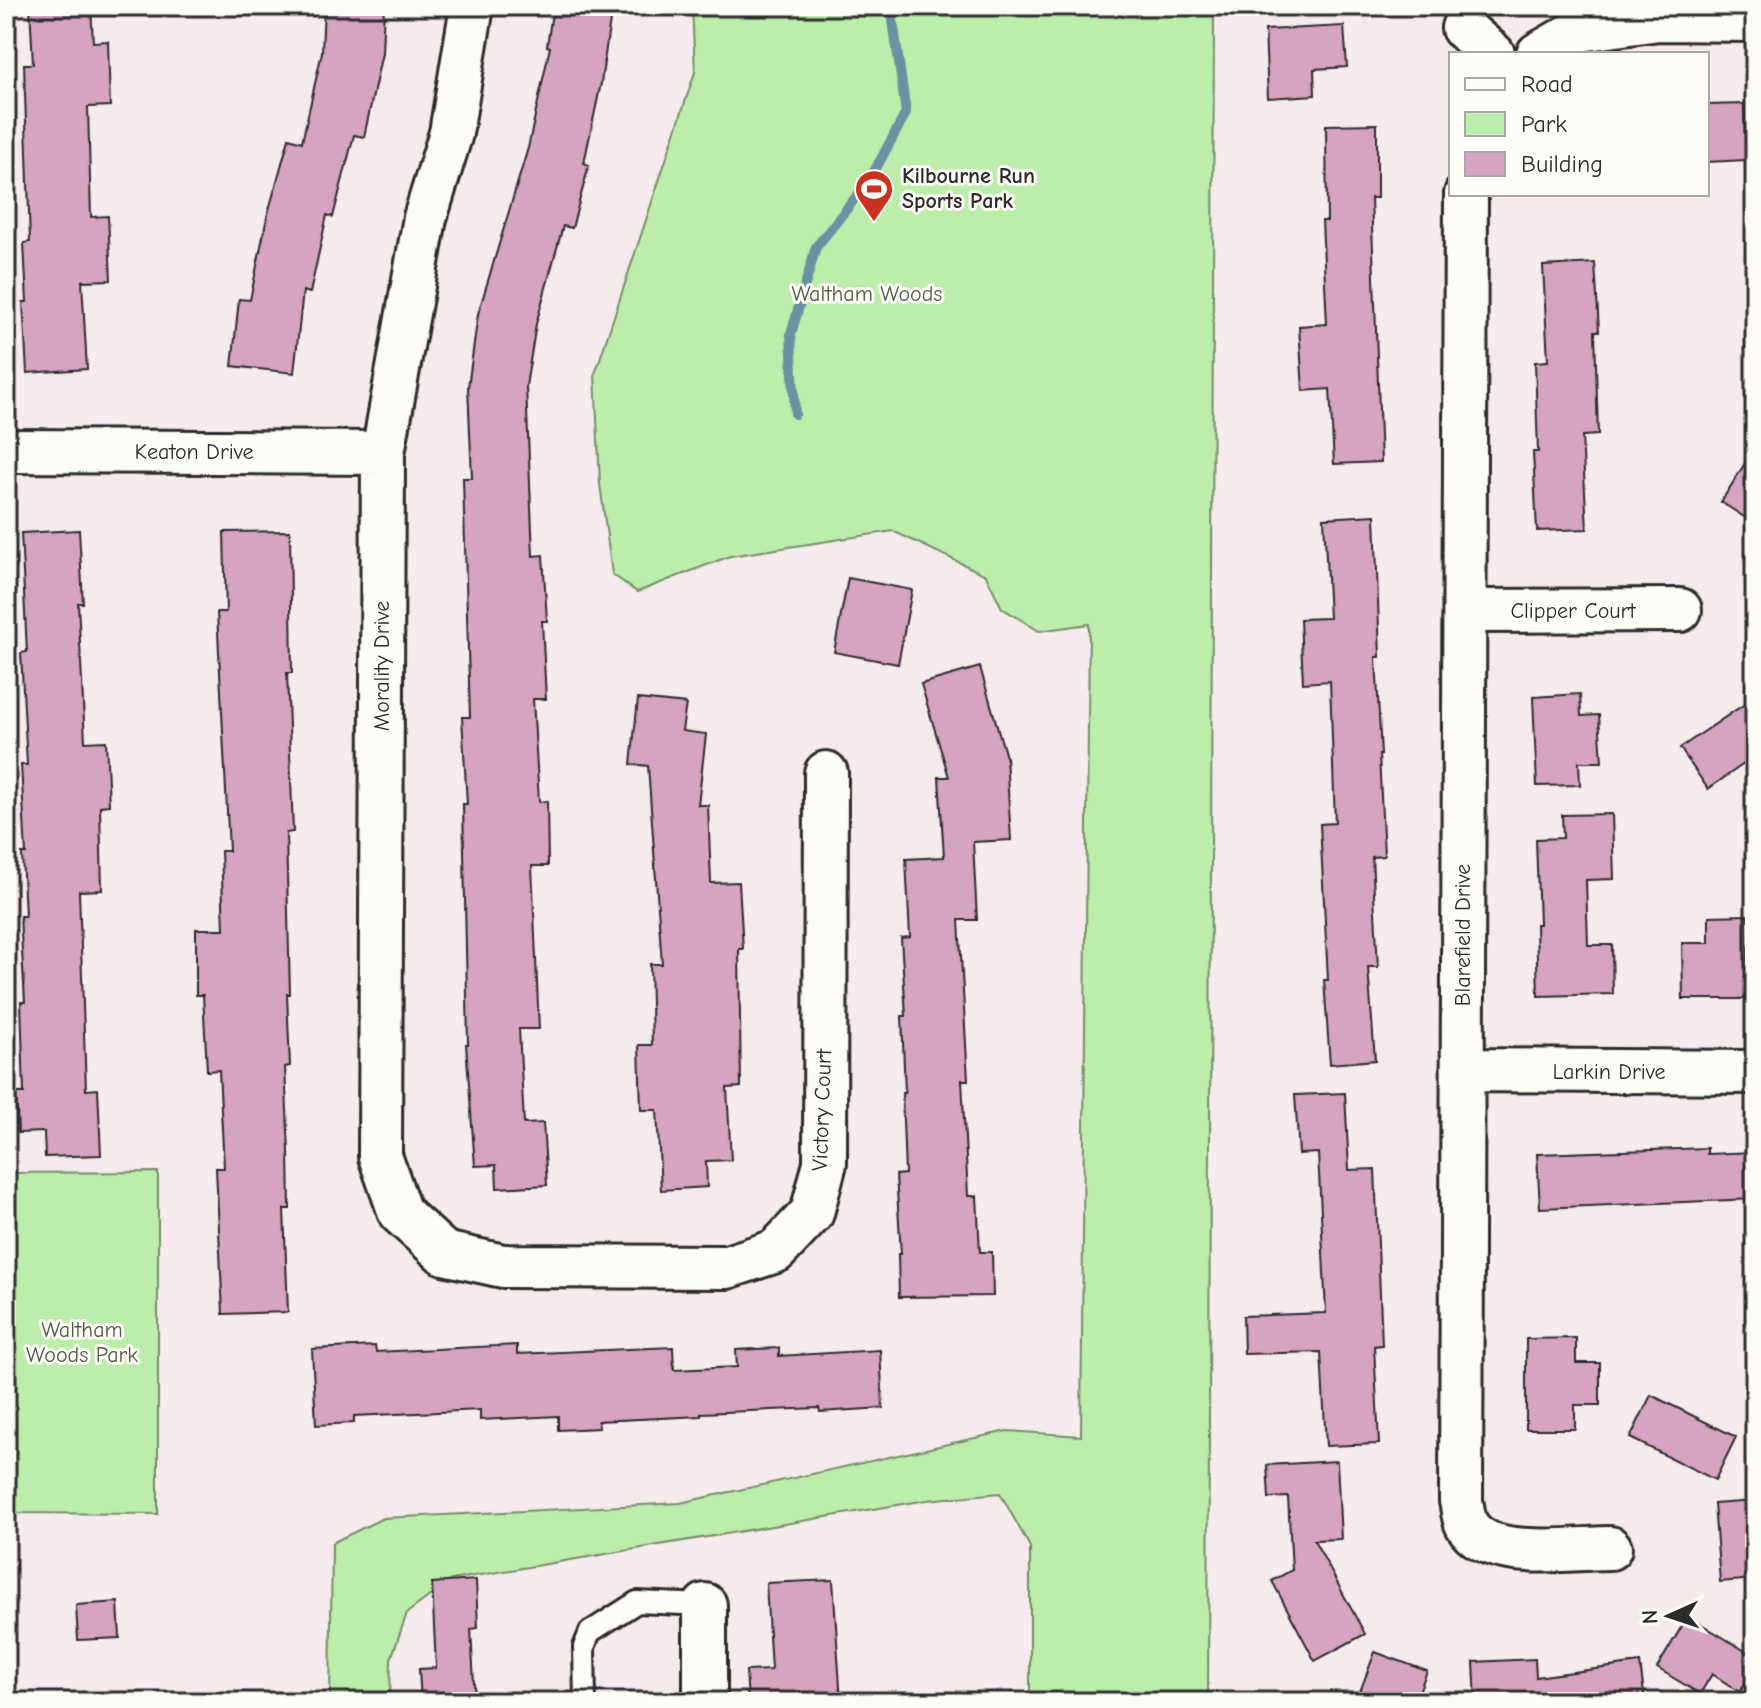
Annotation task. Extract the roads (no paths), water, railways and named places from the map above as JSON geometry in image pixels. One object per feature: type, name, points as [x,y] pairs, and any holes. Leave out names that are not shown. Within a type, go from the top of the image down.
[{"type":"street","name":"Morality Drive","points":[[472,6],[451,133],[425,218],[383,453],[380,1156],[400,1213],[444,1253],[503,1266]]},
{"type":"street","points":[[1542,52],[1580,30],[1658,19],[1755,20]]},
{"type":"street","name":"Blarefield Drive","points":[[1466,196],[1461,1501],[1467,1525],[1485,1543],[1510,1549],[1610,1548]]},
{"type":"street","name":"Keaton Drive","points":[[6,451],[383,453]]},
{"type":"street","name":"Clipper Court","points":[[1466,611],[1680,610]]},
{"type":"street","name":"Victory Court","points":[[503,1266],[727,1267],[776,1251],[812,1213],[825,1163],[826,773]]},
{"type":"street","name":"Larkin Drive","points":[[1463,1070],[1755,1072]]},
{"type":"street","points":[[705,1605],[705,1702]]},
{"type":"lane","points":[[585,1702],[584,1647],[590,1632],[637,1602],[705,1605]]},
{"type":"waterway","points":[[795,414],[791,334],[816,247],[869,181],[906,113],[891,6]]},
{"type":"place","name":"Kilbourne Run Sports Park","points":[[874,223]]},
{"type":"park label","name":"Waltham Woods","points":[[867,294]]},
{"type":"park label","name":"Waltham Woods Park","points":[[82,1342]]}]
